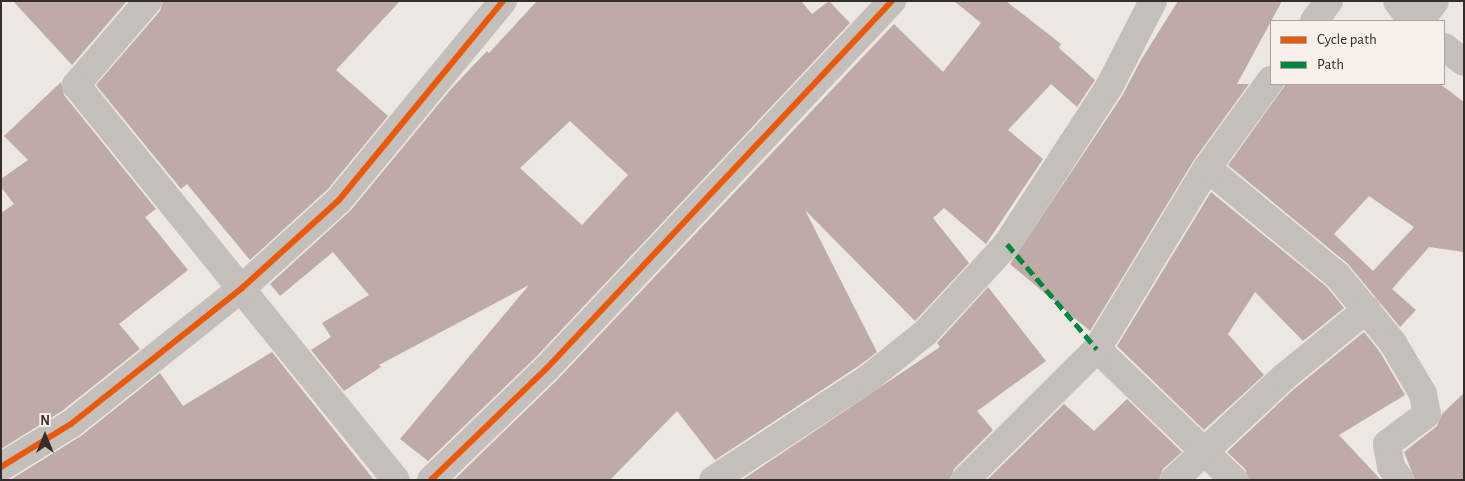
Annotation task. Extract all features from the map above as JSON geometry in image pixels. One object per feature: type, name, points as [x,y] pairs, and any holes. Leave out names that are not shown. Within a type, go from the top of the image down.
[{"type":"street","points":[[148,1],[76,84],[396,480]]},
{"type":"street","points":[[1,467],[71,424],[242,288],[339,200],[503,1]]},
{"type":"street","points":[[713,480],[869,378],[925,333],[1007,244],[1109,87],[1153,1]]},
{"type":"street","points":[[1315,20],[1329,1]]},
{"type":"street","points":[[1396,1],[1411,20]]},
{"type":"street","points":[[1421,20],[1435,1]]},
{"type":"street","points":[[431,480],[547,368],[882,3]]},
{"type":"street","points":[[1445,48],[1464,62]]},
{"type":"street","points":[[964,480],[1098,349],[1207,168],[1270,81]]},
{"type":"street","points":[[1207,168],[1338,276],[1393,343],[1418,386],[1427,414],[1388,444],[1391,467],[1400,480]]},
{"type":"street","points":[[1174,480],[1284,376],[1367,309]]},
{"type":"street","points":[[1098,349],[1234,480]]},
{"type":"building","points":[[13,1],[127,1],[72,65]]},
{"type":"building","points":[[163,1],[400,1],[336,70],[388,116],[328,189],[250,260],[187,184],[181,189],[96,85],[160,11]]},
{"type":"building","points":[[537,1],[801,1],[812,14],[829,1],[850,23],[536,357],[428,461],[400,439],[529,285],[379,365],[381,367],[344,391],[311,350],[331,337],[322,323],[369,295],[333,252],[280,296],[270,284],[351,210],[451,89],[487,51],[489,53]],"holes":[[[570,121],[628,175],[582,225],[520,168]]]},
{"type":"building","points":[[954,1],[1006,1],[1061,44],[1059,48],[1095,80],[1077,107],[1051,84],[1008,130],[1043,159],[986,244],[944,208],[933,218],[969,263],[915,321],[805,210],[877,352],[715,460],[677,411],[610,480],[454,480],[558,379],[894,24],[943,72],[981,23]]},
{"type":"building","points":[[1178,1],[1282,1],[1237,84],[1249,84],[1194,160],[1090,331],[1010,264],[1122,96],[1141,60]]},
{"type":"building","points":[[61,82],[64,95],[156,209],[145,217],[188,270],[119,324],[140,349],[62,411],[1,449],[1,213],[14,204],[1,187],[1,179],[28,160],[4,136]]},
{"type":"building","points":[[1285,85],[1441,85],[1464,102],[1464,252],[1429,247],[1392,289],[1416,310],[1400,327],[1348,264],[1228,165]],"holes":[[[1369,196],[1414,227],[1373,271],[1334,234]]]},
{"type":"building","points":[[1211,192],[1327,287],[1344,308],[1303,341],[1255,292],[1228,334],[1264,375],[1204,430],[1117,346]]},
{"type":"building","points":[[988,287],[1046,361],[977,411],[993,430],[954,469],[950,480],[742,480],[940,347],[937,343]]},
{"type":"building","points":[[1364,332],[1380,352],[1405,395],[1339,435],[1381,480],[1249,480],[1245,469],[1227,452],[1294,389]]},
{"type":"building","points":[[272,352],[374,480],[10,480],[81,436],[160,373],[183,406]]},
{"type":"building","points":[[1464,393],[1464,480],[1415,480],[1404,452],[1437,426],[1442,414]]},
{"type":"building","points":[[1127,399],[1182,452],[1163,469],[1159,480],[987,480],[1064,404],[1094,431]]},
{"type":"marked path","points":[[1007,244],[1097,349]]},
{"type":"cycle path","points":[[1,467],[71,424],[242,288],[339,200],[503,1]]},
{"type":"cycle path","points":[[431,480],[547,368],[892,1]]}]
